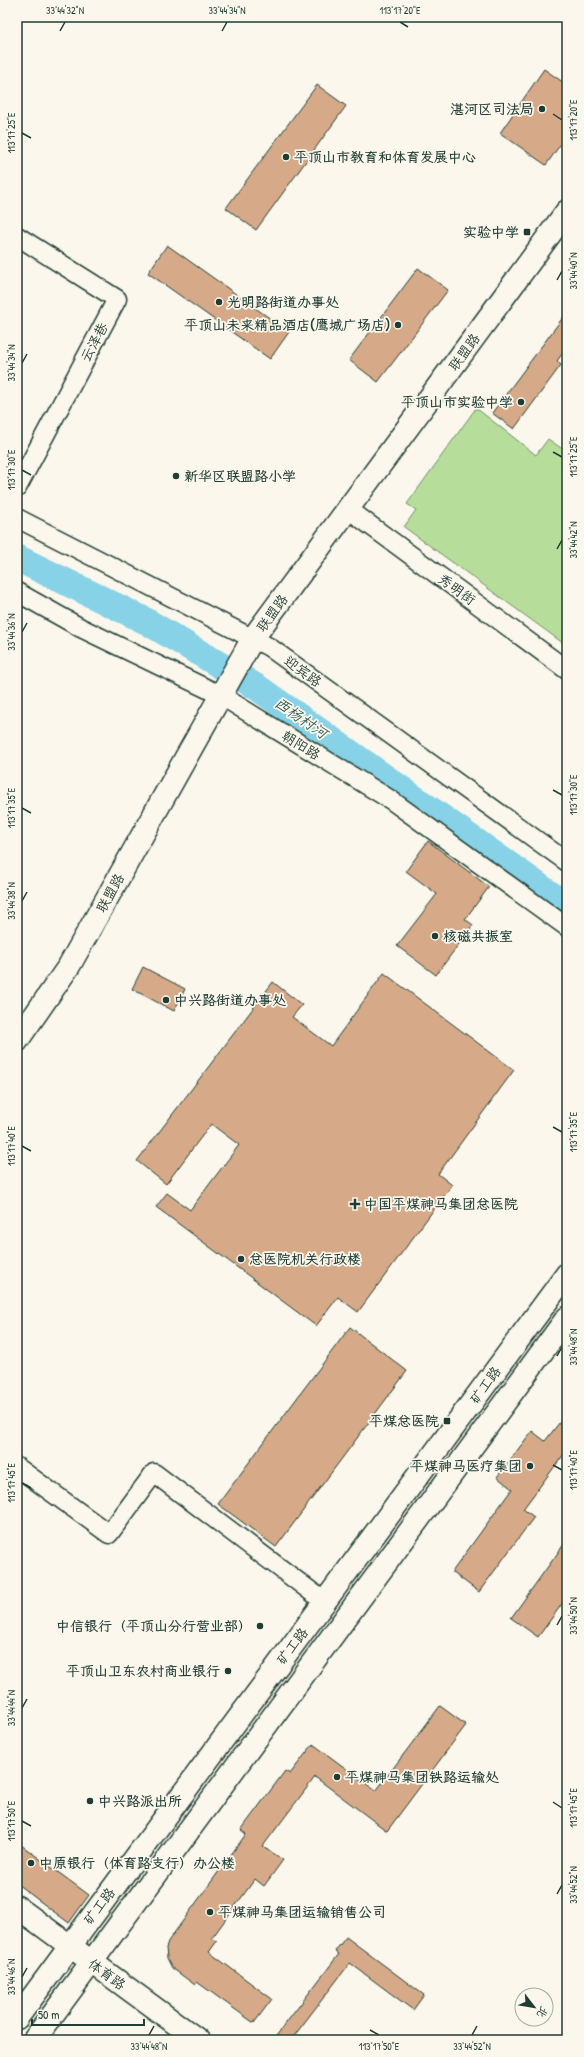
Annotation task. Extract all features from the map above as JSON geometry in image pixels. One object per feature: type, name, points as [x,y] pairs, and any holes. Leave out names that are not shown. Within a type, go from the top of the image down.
[{"type":"main road","name":"联盟路","points":[[17,1041],[69,966],[250,643],[567,211]]},
{"type":"main road","name":"矿工路","points":[[17,2018],[567,1274]]},
{"type":"main road","name":"矿工路","points":[[34,2040],[567,1318]]},
{"type":"main road","name":"体育路","points":[[17,1907],[198,2040]]},
{"type":"street","name":"云泽巷","points":[[17,236],[117,300],[17,488]]},
{"type":"street","name":"秀明街","points":[[348,509],[567,670]]},
{"type":"street","name":"迎宾路","points":[[17,518],[250,643],[269,646],[567,862]]},
{"type":"street","name":"朝阳路","points":[[17,592],[81,628],[222,692],[391,800],[567,927]]},
{"type":"street","points":[[17,1467],[109,1534],[154,1473],[325,1602]]},
{"type":"green space","name":"平顶山市实验中学","points":[[476,408],[536,455],[548,439],[567,452],[567,646],[404,527],[416,510],[407,504]]},
{"type":"building","name":"湛河区司法局","points":[[544,69],[567,85],[567,135],[546,165],[500,133]]},
{"type":"building","name":"平顶山市教育和体育发展中心","points":[[317,85],[346,106],[256,230],[226,208]]},
{"type":"building","name":"光明路街道办事处","points":[[167,245],[289,332],[270,359],[148,273]]},
{"type":"building","name":"平顶山未来精品酒店(鹰城广场店)","points":[[418,268],[448,290],[378,382],[349,360]]},
{"type":"building","points":[[567,312],[567,347],[557,361],[561,365],[514,429],[492,413]]},
{"type":"building","points":[[428,841],[489,887],[465,919],[473,925],[436,975],[397,946],[437,894],[406,871]]},
{"type":"building","name":"中兴路街道办事处","points":[[143,967],[185,989],[174,1011],[132,989]]},
{"type":"building","points":[[384,973],[514,1070],[438,1174],[452,1185],[358,1312],[338,1297],[316,1326],[156,1207],[167,1193],[190,1210],[239,1145],[211,1124],[166,1184],[137,1161],[273,982],[302,1005],[292,1017],[331,1046]]},
{"type":"building","points":[[350,1327],[407,1371],[276,1547],[218,1504]]},
{"type":"building","points":[[567,1413],[567,1450],[523,1509],[534,1517],[479,1592],[452,1572],[512,1489],[497,1477],[532,1431],[545,1441]]},
{"type":"building","points":[[567,1540],[567,1597],[538,1637],[511,1618]]},
{"type":"building","points":[[440,1706],[466,1725],[387,1831],[315,1777],[263,1846],[283,1860],[264,1886],[255,1879],[212,1938],[217,1941],[209,1952],[272,1999],[254,2023],[197,1982],[195,1985],[172,1968],[167,1958],[166,1948],[169,1940],[246,1834],[241,1830],[285,1771],[290,1774],[313,1744],[376,1791]]},
{"type":"building","name":"中原银行（体育路支行）办公楼","points":[[17,1842],[89,1895],[69,1923],[17,1884]]},
{"type":"building","points":[[346,1937],[424,1995],[413,2010],[350,1963],[291,2040],[273,2040],[339,1954],[335,1951]]},
{"type":"waterway","name":"西杨村河","points":[[17,558],[146,621],[258,688],[567,906]]},
{"type":"place","name":"湛河区司法局","points":[[542,109]]},
{"type":"place","name":"平顶山市教育和体育发展中心","points":[[286,157]]},
{"type":"place","name":"实验中学","points":[[527,232]]},
{"type":"place","name":"光明路街道办事处","points":[[219,302]]},
{"type":"place","name":"平顶山未来精品酒店(鹰城广场店)","points":[[398,325]]},
{"type":"place","name":"平顶山市实验中学","points":[[521,402]]},
{"type":"place","name":"新华区联盟路小学","points":[[176,476]]},
{"type":"place","name":"核磁共振室","points":[[435,936]]},
{"type":"place","name":"中兴路街道办事处","points":[[166,1000]]},
{"type":"place","name":"中国平煤神马集团总医院","points":[[355,1204]]},
{"type":"place","name":"总医院机关行政楼","points":[[241,1259]]},
{"type":"place","name":"平煤总医院","points":[[447,1421]]},
{"type":"place","name":"平煤神马医疗集团","points":[[530,1466]]},
{"type":"place","name":"中信银行（平顶山分行营业部）","points":[[260,1626]]},
{"type":"place","name":"平顶山卫东农村商业银行","points":[[228,1671]]},
{"type":"place","name":"平煤神马集团铁路运输处","points":[[337,1777]]},
{"type":"place","name":"中兴路派出所","points":[[90,1801]]},
{"type":"place","name":"中原银行（体育路支行）办公楼","points":[[31,1863]]},
{"type":"place","name":"平煤神马集团运输销售公司","points":[[210,1912]]}]
